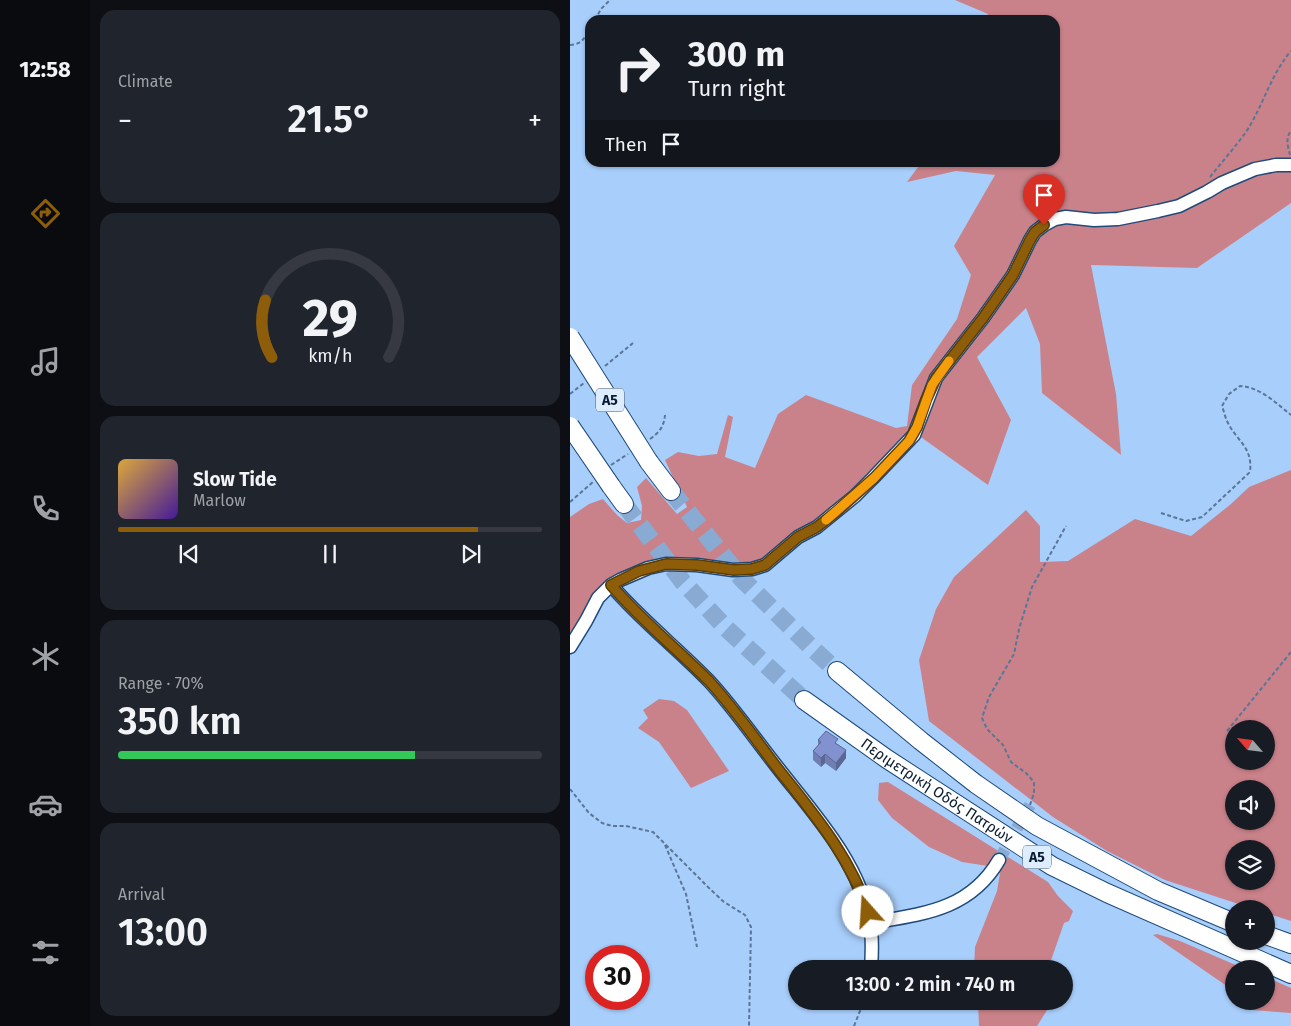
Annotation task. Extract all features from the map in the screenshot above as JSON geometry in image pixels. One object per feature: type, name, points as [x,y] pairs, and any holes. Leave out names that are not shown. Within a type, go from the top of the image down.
[{"type":"highway","name":"Α5","points":[[570,338],[649,462],[671,491]]},
{"type":"highway","points":[[570,426],[624,504]]},
{"type":"highway","name":"Περιμετρική Οδός Πατρών","points":[[837,671],[976,784],[1037,826],[1158,891],[1225,919]]},
{"type":"highway","name":"Περιμετρική Οδός Πατρών","points":[[804,700],[887,759],[1052,866],[1107,893],[1291,974]]},
{"type":"highway","points":[[1275,938],[1291,944]]},
{"type":"street","points":[[570,647],[586,621],[594,603],[602,592],[611,585],[639,571],[666,564],[692,564],[734,570],[752,569],[765,565],[798,537],[817,527],[836,512],[874,478],[909,441],[917,427],[936,378],[983,318],[1013,275],[1035,232],[1044,225],[1055,219],[1066,217],[1094,220],[1118,219],[1179,206],[1243,173],[1267,166],[1291,164]]},
{"type":"street","points":[[611,585],[646,623],[710,683],[802,799],[846,860],[860,889],[870,923],[871,960]]},
{"type":"street","points":[[870,923],[924,913],[958,900],[981,885],[999,860]]},
{"type":"path","points":[[597,15],[600,9],[610,0]]},
{"type":"path","points":[[570,46],[578,44],[585,38]]},
{"type":"path","points":[[1207,180],[1246,131],[1280,64],[1291,52]]},
{"type":"path","points":[[1291,131],[1288,135],[1288,143],[1291,164]]},
{"type":"path","points":[[1161,513],[1186,521],[1202,517],[1250,472],[1251,461],[1242,442],[1227,422],[1222,406],[1229,394],[1240,386],[1250,386],[1291,415]]},
{"type":"path","points":[[648,440],[660,430],[664,424],[665,415]]},
{"type":"path","points":[[570,502],[605,478],[634,450]]},
{"type":"path","points":[[1030,805],[1034,793],[1034,782],[1026,773],[1011,762],[1003,745],[987,729],[982,718],[989,697],[1014,654],[1019,629],[1032,587],[1066,526]]},
{"type":"path","points":[[1236,720],[1291,652]]},
{"type":"path","points":[[570,789],[596,820],[612,826],[626,826],[653,832],[724,902],[744,916],[751,927],[749,1026]]},
{"type":"path","points":[[664,843],[686,894],[697,947]]},
{"type":"path","points":[[854,1026],[860,1010]]},
{"type":"shaded area","points":[[955,0],[1291,0],[1291,203],[1197,268],[1091,265],[1116,394],[1121,455],[1042,393],[1040,344],[1026,308],[977,357],[1011,420],[988,485],[911,430],[867,479],[819,522],[755,565],[672,561],[592,600],[570,635],[570,517],[589,504],[603,499],[627,523],[641,520],[642,506],[637,487],[646,478],[677,514],[687,507],[665,460],[678,452],[699,456],[717,454],[728,415],[733,417],[725,457],[755,468],[778,414],[806,395],[896,428],[907,426],[912,385],[957,319],[971,275],[954,246],[995,175],[956,171],[907,182],[918,167],[1060,167],[1060,15],[988,14]]},
{"type":"shaded area","points":[[1291,470],[1291,921],[1275,916],[1275,900],[1226,900],[1165,880],[1107,851],[1053,817],[929,721],[919,660],[936,609],[954,577],[1026,510],[1040,526],[1040,562],[1068,561],[1135,519],[1191,536],[1249,487]]},
{"type":"shaded area","points":[[659,699],[674,701],[687,710],[729,771],[691,788],[659,742],[638,728],[648,718],[643,710]]},
{"type":"shaded area","points":[[888,782],[1048,882],[1058,896],[1073,911],[1069,921],[1064,923],[1051,960],[974,960],[975,947],[997,891],[1000,873],[988,866],[962,862],[929,847],[892,818],[878,800],[879,783]]},
{"type":"shaded area","points":[[1157,934],[1180,941],[1225,960],[1225,985],[1153,935]]},
{"type":"shaded area","points":[[1275,981],[1291,988],[1291,1013],[1252,1010],[1275,1010]]},
{"type":"shaded area","points":[[978,1010],[1047,1010],[1037,1026],[979,1026]]},
{"type":"building","points":[[826,731],[838,739],[835,743],[846,750],[836,763],[825,754],[821,758],[813,751],[821,742],[818,740]]},
{"type":"tunnel","points":[[671,491],[742,579],[837,671]]},
{"type":"tunnel","points":[[624,504],[683,582],[726,628],[804,700]]},
{"type":"tunnel","points":[[999,860],[1030,805]]},
{"type":"slow traffic","points":[[826,520],[874,478],[914,435],[932,385],[949,361]]},
{"type":"route","points":[[868,912],[854,875],[837,846],[726,701],[692,664],[646,623],[611,585],[639,571],[666,564],[708,566],[726,570],[752,569],[765,565],[798,537],[817,527],[836,512],[874,478],[914,435],[936,378],[983,318],[1013,275],[1035,232],[1044,225]]}]
